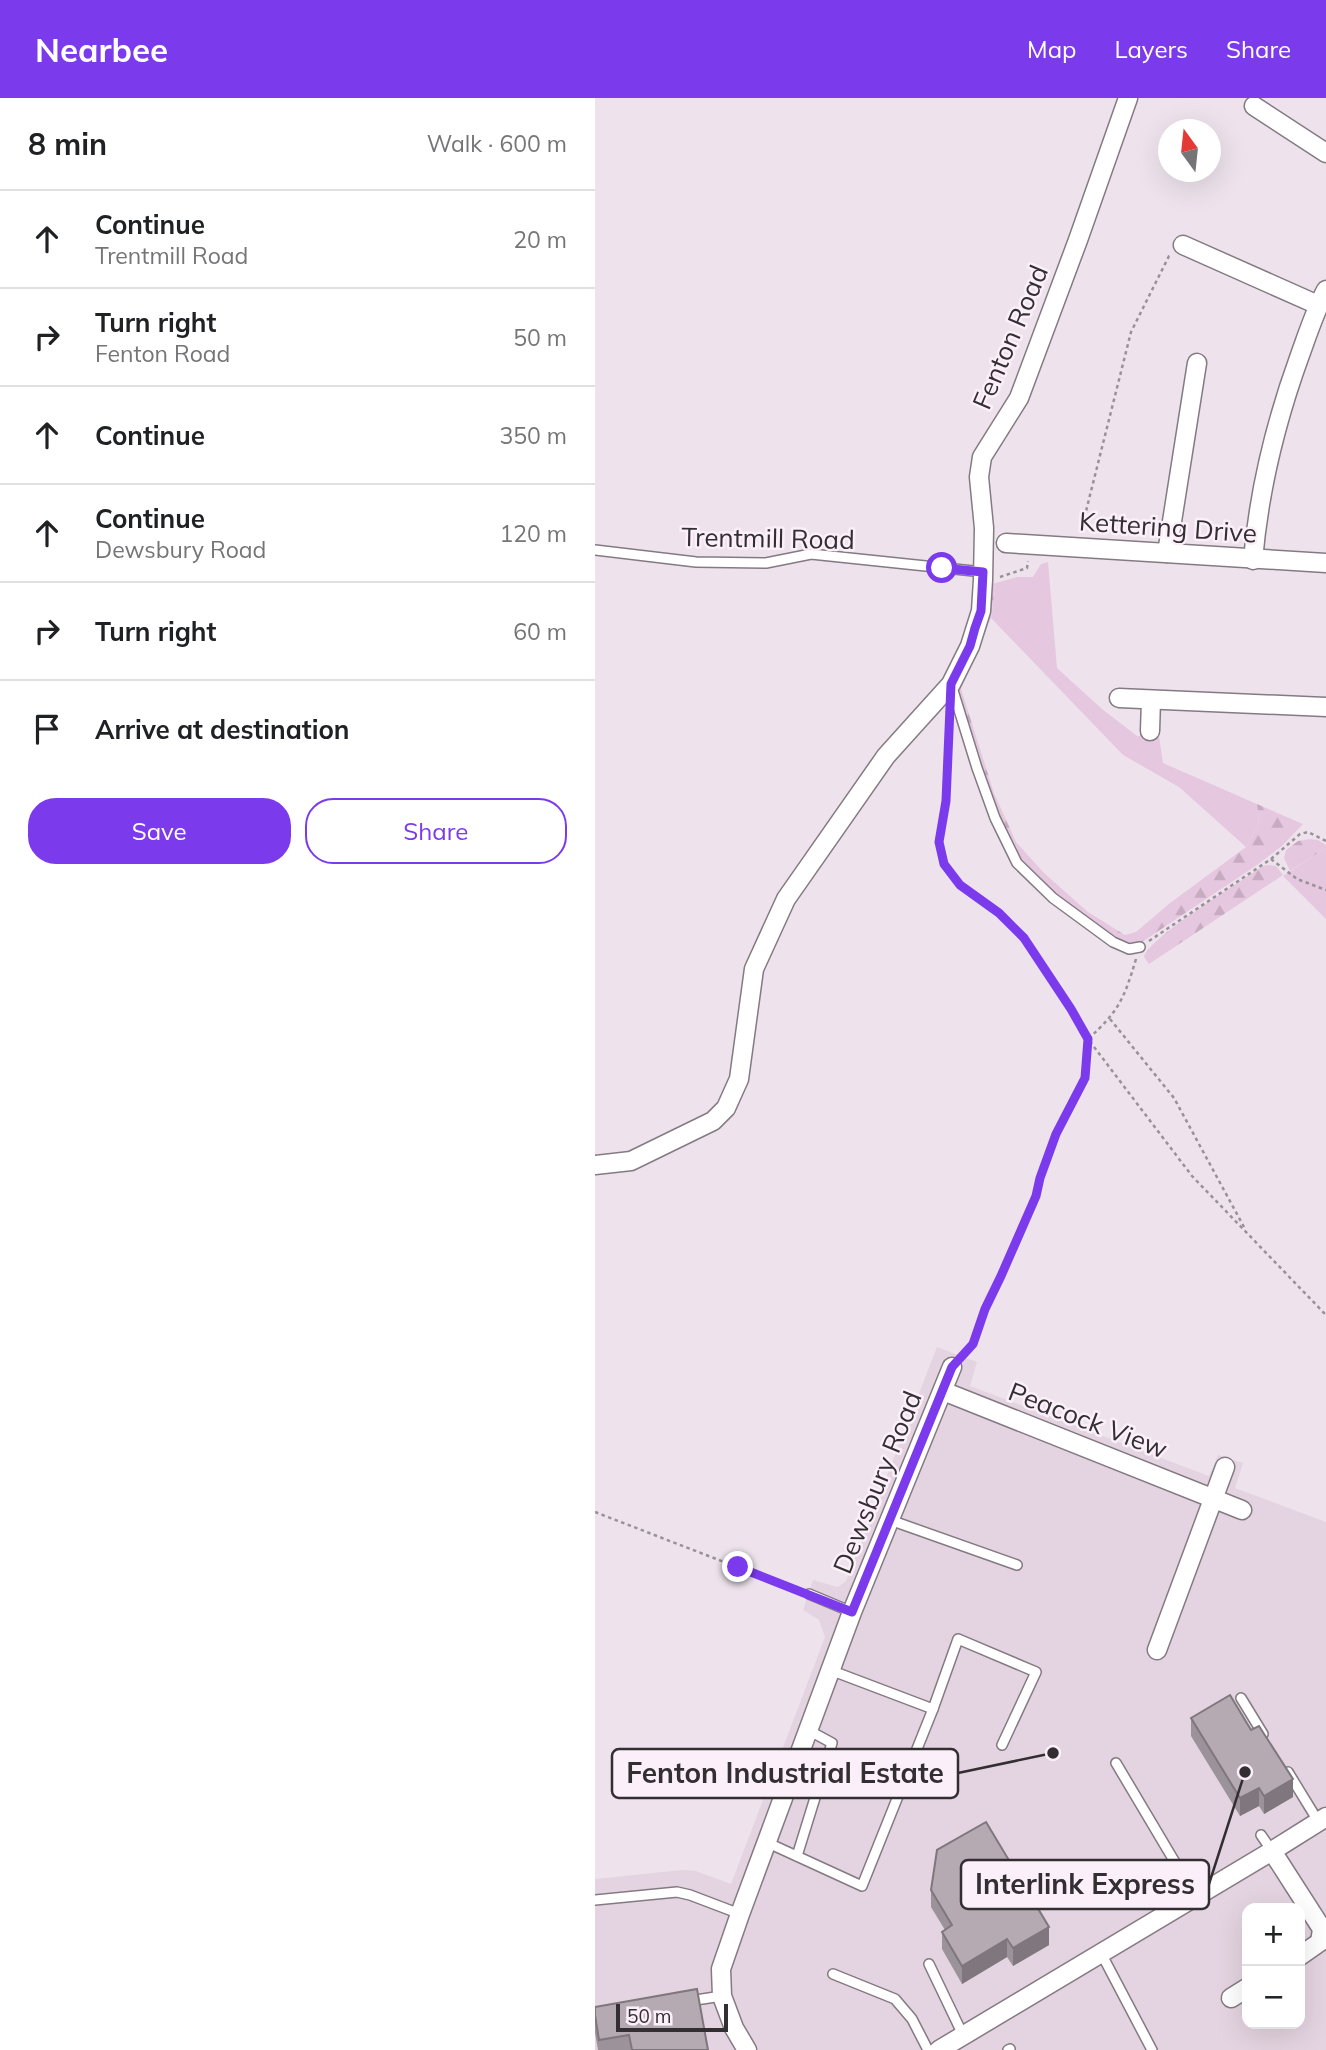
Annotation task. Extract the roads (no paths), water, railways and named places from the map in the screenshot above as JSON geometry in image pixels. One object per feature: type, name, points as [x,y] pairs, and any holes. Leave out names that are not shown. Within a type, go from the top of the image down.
[{"type":"street","name":"Fenton Road","points":[[595,1165],[631,1161],[713,1121],[726,1108],[739,1079],[754,969],[786,898],[886,757],[951,684],[970,646],[981,611],[984,528],[979,477],[982,457],[1019,398],[1079,240],[1128,98]]},
{"type":"street","points":[[1254,106],[1326,153]]},
{"type":"street","points":[[1183,245],[1322,297],[1276,428],[1266,473],[1253,560]]},
{"type":"street","points":[[1167,553],[1197,363]]},
{"type":"street","name":"Kettering Drive","points":[[1006,543],[1326,563]]},
{"type":"street","points":[[1119,698],[1326,707]]},
{"type":"street","points":[[1150,731],[1151,699]]},
{"type":"street","name":"Dewsbury Road","points":[[747,2050],[734,2028],[722,1996],[721,1969],[852,1612],[952,1367]]},
{"type":"street","name":"Peacock View","points":[[943,1391],[1242,1510]]},
{"type":"street","points":[[1157,1650],[1225,1467]]},
{"type":"street","points":[[939,2050],[1272,1852],[1322,1819]]},
{"type":"street","points":[[1272,1852],[1322,1929],[1320,1942],[1305,1952]]},
{"type":"street","points":[[1231,1998],[1242,1991]]},
{"type":"lane","name":"Trentmill Road","points":[[595,550],[696,562],[767,563],[811,554],[983,576]]},
{"type":"lane","points":[[951,684],[995,818],[1017,863],[1053,898],[1113,942],[1129,949],[1140,947]]},
{"type":"lane","points":[[890,1520],[1017,1565]]},
{"type":"lane","points":[[809,1594],[852,1612]]},
{"type":"lane","points":[[766,1842],[862,1886],[958,1639],[1037,1672],[1002,1745]]},
{"type":"lane","points":[[830,1670],[933,1709]]},
{"type":"lane","points":[[1241,1698],[1269,1742]]},
{"type":"lane","points":[[797,1856],[832,1743],[808,1730]]},
{"type":"lane","points":[[1116,1763],[1195,1896]]},
{"type":"lane","points":[[1283,1764],[1322,1819]]},
{"type":"lane","points":[[1261,1835],[1272,1852]]},
{"type":"lane","points":[[595,1900],[677,1892],[740,1914]]},
{"type":"lane","points":[[1101,1953],[1151,2050]]},
{"type":"lane","points":[[929,1964],[963,2035]]},
{"type":"lane","points":[[833,1974],[895,1999],[912,2019],[928,2050]]},
{"type":"lane","points":[[673,2004],[722,1996]]},
{"type":"place","name":"Fenton Industrial Estate","points":[[1053,1753]]},
{"type":"place","name":"Interlink Express","points":[[1245,1772]]}]
